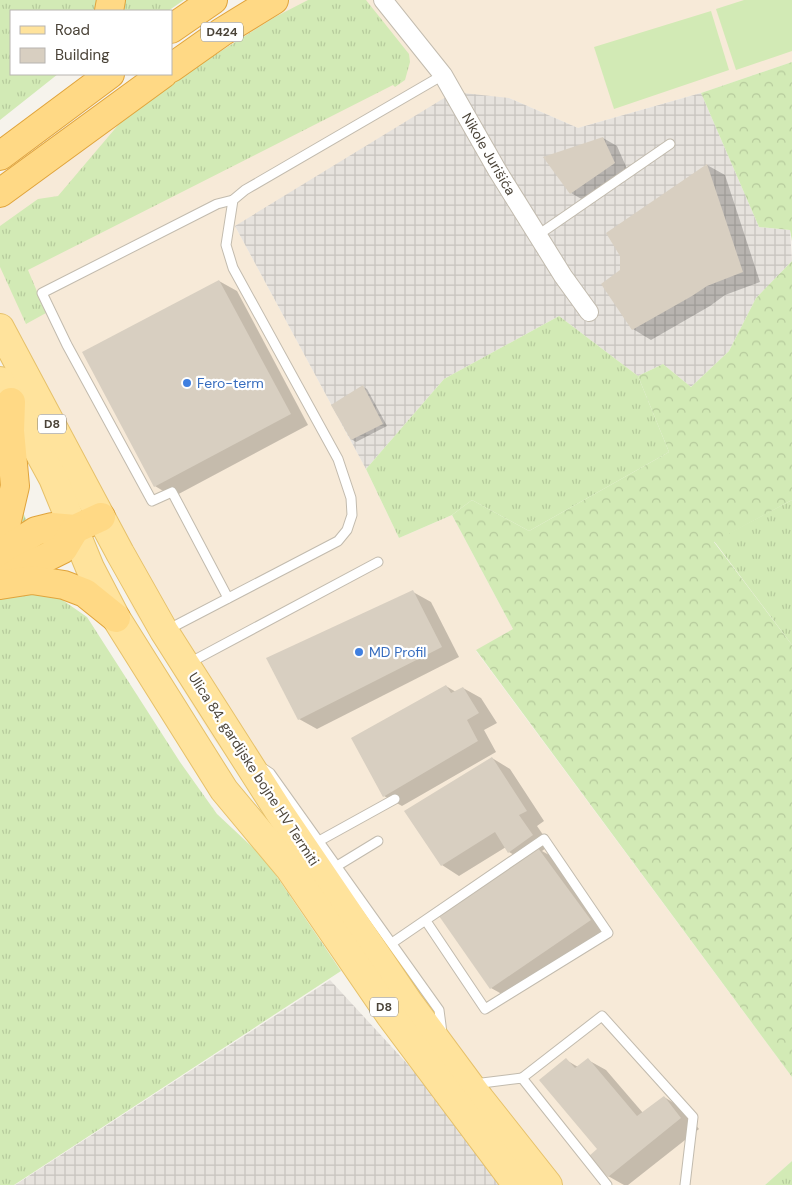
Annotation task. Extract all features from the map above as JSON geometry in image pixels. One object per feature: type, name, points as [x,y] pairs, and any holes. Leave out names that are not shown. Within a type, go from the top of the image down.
[{"type":"highway","name":"D424","points":[[172,27],[213,0]]},
{"type":"highway","name":"D424","points":[[172,67],[222,32],[274,0]]},
{"type":"highway","points":[[8,150],[25,119],[76,75]]},
{"type":"highway","points":[[8,150],[109,75]]},
{"type":"highway","points":[[0,193],[163,75]]},
{"type":"highway","points":[[0,539],[5,529],[15,486],[5,391]]},
{"type":"highway","points":[[0,554],[36,531],[52,527],[75,528],[101,517]]},
{"type":"highway","points":[[0,584],[19,571],[63,549],[75,528]]},
{"type":"highway","points":[[0,584],[32,580],[64,585],[85,593],[116,618]]},
{"type":"main road","name":"Ulica 84. gardijske bojne HV Termiti","points":[[0,328],[120,553],[164,631],[187,664],[280,813],[444,1051],[548,1185]]},
{"type":"main road","name":"Ulica 84. gardijske bojne HV Termiti","points":[[5,391],[53,478],[90,568],[116,618],[224,790],[290,869],[346,954],[517,1185]]},
{"type":"street","name":"Nikole Jurišića","points":[[383,0],[443,75],[497,170],[563,276],[589,312]]},
{"type":"lane","points":[[228,598],[172,492],[152,501],[67,345],[42,293],[216,204],[233,200],[245,190],[443,75]]},
{"type":"lane","points":[[538,235],[670,144]]},
{"type":"lane","points":[[164,631],[338,541],[347,530],[352,515],[351,498],[338,459],[234,268],[226,245],[233,200]]},
{"type":"lane","points":[[187,664],[378,562]]},
{"type":"lane","points":[[248,761],[270,773],[439,1010],[444,1051]]},
{"type":"lane","points":[[319,841],[394,799]]},
{"type":"lane","points":[[392,943],[544,840],[608,934],[485,1009],[426,921]]},
{"type":"lane","points":[[337,866],[378,841]]},
{"type":"lane","points":[[469,1084],[522,1078],[602,1016],[693,1117],[685,1185]]},
{"type":"lane","points":[[522,1078],[607,1185]]},
{"type":"shaded area","points":[[246,0],[792,0],[792,62],[701,93],[578,128],[509,98],[235,226],[366,469],[399,538],[452,515],[513,629],[476,651],[792,1077],[792,1161],[765,1185],[541,1185],[213,738],[135,612],[0,350],[0,175],[138,75],[172,75],[172,50],[230,9]]},
{"type":"shaded area","points":[[454,92],[509,98],[578,128],[701,93],[759,227],[790,230],[792,261],[756,298],[729,351],[691,387],[663,364],[638,376],[559,316],[444,379],[366,469],[235,226]]},
{"type":"shaded area","points":[[330,980],[519,1185],[15,1185]]},
{"type":"green space","points":[[0,0],[97,0],[95,10],[10,10],[10,75],[57,75],[0,120]]},
{"type":"green space","points":[[124,0],[184,0],[169,10],[122,10]]},
{"type":"green space","points":[[308,0],[366,0],[409,54],[410,62],[405,80],[395,87],[393,85],[28,270],[46,313],[26,324],[0,267],[0,226],[38,199],[58,196],[119,124],[199,65],[275,17]]},
{"type":"green space","points":[[744,0],[792,0],[792,51],[736,70],[716,9]]},
{"type":"green space","points":[[711,11],[729,70],[614,109],[594,47]]},
{"type":"green space","points":[[792,62],[792,241],[790,230],[759,227],[701,93]]},
{"type":"green space","points":[[792,261],[792,500],[714,542],[792,645],[792,1077],[476,650],[513,629],[452,515],[472,500],[529,531],[669,452],[638,376],[663,364],[691,387],[729,351],[756,298]]},
{"type":"green space","points":[[559,316],[638,376],[669,452],[529,531],[472,500],[452,515],[399,538],[366,469],[444,379]]},
{"type":"green space","points":[[0,460],[61,599],[87,617],[180,762],[217,814],[265,859],[341,971],[14,1185],[0,1185]]},
{"type":"green space","points":[[792,500],[792,645],[714,541]]},
{"type":"green space","points":[[792,1161],[792,1185],[765,1185]]},
{"type":"building","points":[[603,137],[615,163],[570,194],[543,157]]},
{"type":"building","points":[[707,164],[743,272],[707,286],[632,330],[601,284],[620,270],[620,256],[606,233]]},
{"type":"building","name":"Fero-term","points":[[219,280],[291,414],[154,487],[82,352]]},
{"type":"building","points":[[363,385],[383,424],[351,440],[331,405]]},
{"type":"building","points":[[413,590],[442,647],[298,720],[266,658]]},
{"type":"building","points":[[446,685],[451,693],[463,687],[479,713],[467,720],[478,741],[383,797],[351,738]]},
{"type":"building","points":[[492,757],[527,811],[519,815],[533,835],[508,853],[495,832],[441,866],[404,811]]},
{"type":"building","points":[[538,848],[591,920],[490,989],[439,916]]},
{"type":"building","points":[[566,1058],[575,1068],[588,1058],[637,1116],[664,1096],[681,1118],[608,1177],[588,1157],[597,1149],[539,1080]]},
{"type":"place","name":"Fero-term","points":[[187,383]]},
{"type":"place","name":"MD Profil","points":[[359,652]]}]
